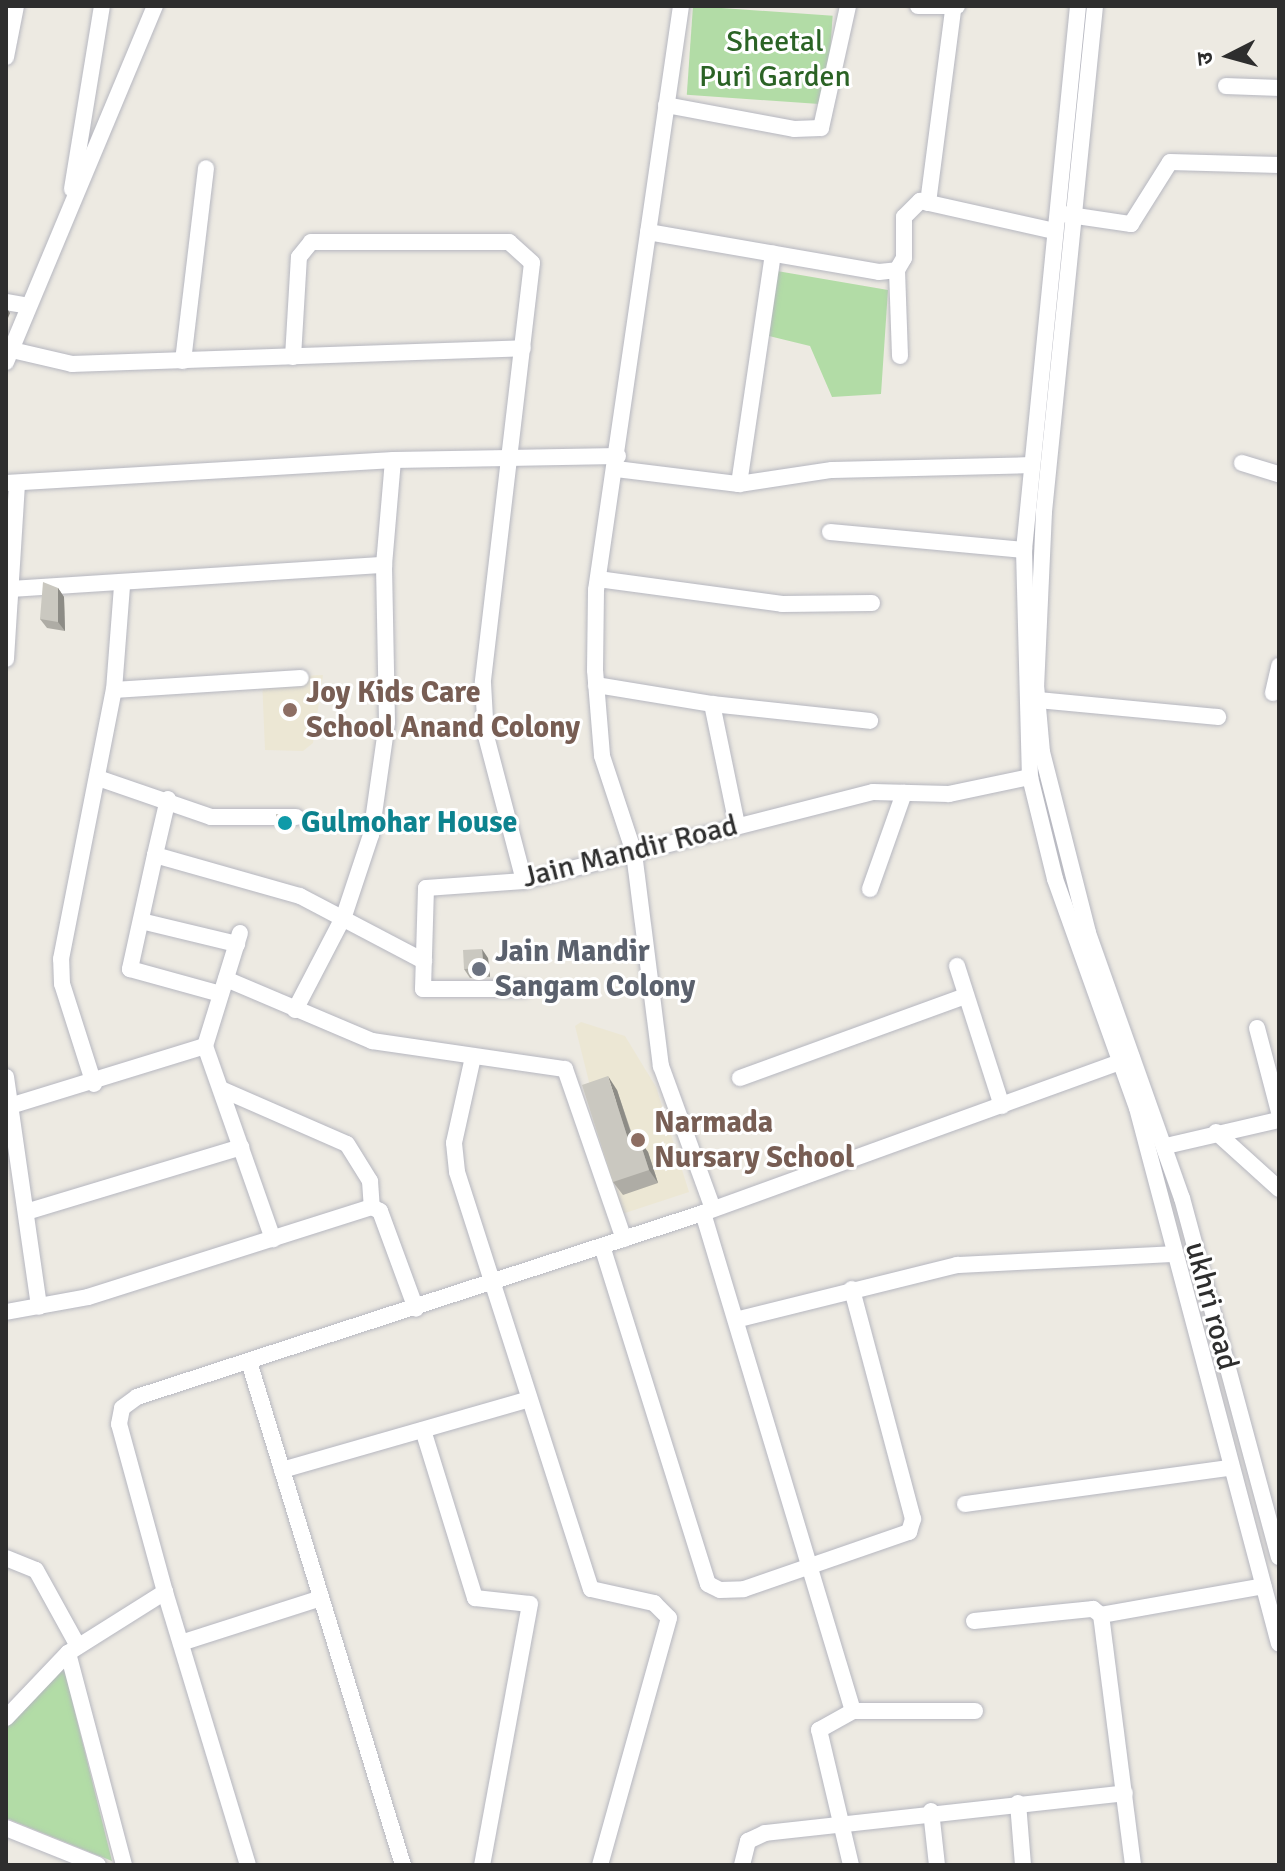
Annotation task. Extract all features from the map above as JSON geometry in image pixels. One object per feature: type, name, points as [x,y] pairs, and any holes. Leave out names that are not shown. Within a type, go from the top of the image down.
[{"type":"street","points":[[72,197],[71,165],[102,6]]},
{"type":"street","points":[[155,6],[72,197],[9,356],[72,364],[523,348]]},
{"type":"street","points":[[681,6],[598,579],[596,685],[602,756],[634,853],[661,1066],[708,1211],[814,1565],[853,1711]]},
{"type":"street","points":[[666,105],[821,128],[848,6]]},
{"type":"street","points":[[918,6],[955,9],[928,203]]},
{"type":"street","points":[[1078,6],[1044,512],[1038,700],[1068,865],[1130,1059],[1174,1254],[1229,1468],[1279,1644]]},
{"type":"street","points":[[1095,6],[1064,215],[1054,231],[1024,550],[1030,777],[1055,879],[1130,1059]]},
{"type":"street","points":[[6,57],[13,7]]},
{"type":"street","points":[[1226,86],[1279,88]]},
{"type":"street","points":[[1064,215],[1131,224],[1170,162],[1279,165]]},
{"type":"street","points":[[183,361],[206,168]]},
{"type":"street","points":[[900,356],[897,270],[904,258],[904,217],[912,205],[928,203],[1054,231]]},
{"type":"street","points":[[648,232],[897,270]]},
{"type":"street","points":[[293,357],[299,257],[311,242],[509,242],[532,263],[523,348],[505,458],[483,683],[492,763],[524,881]]},
{"type":"street","points":[[739,484],[773,253]]},
{"type":"street","points":[[6,302],[29,306]]},
{"type":"street","points":[[6,659],[11,589],[12,483],[393,460],[505,458],[617,462],[739,484],[832,470],[1032,465]]},
{"type":"street","points":[[295,1010],[344,916],[371,835],[387,722],[384,565],[393,460]]},
{"type":"street","points":[[1242,463],[1279,474]]},
{"type":"street","points":[[830,532],[1024,550]]},
{"type":"street","points":[[11,589],[122,585],[384,565]]},
{"type":"street","points":[[598,579],[782,604],[872,603]]},
{"type":"street","points":[[94,1084],[62,984],[61,959],[114,690],[122,585]]},
{"type":"street","points":[[1273,693],[1279,666]]},
{"type":"street","points":[[114,690],[301,678]]},
{"type":"street","points":[[596,685],[712,704],[870,721]]},
{"type":"street","points":[[1038,700],[1218,717]]},
{"type":"street","points":[[712,704],[737,825]]},
{"type":"street","name":"Jain Mandir Road","points":[[524,989],[423,989],[426,888],[524,881],[873,792],[949,794],[1030,777]]},
{"type":"street","points":[[98,778],[232,821],[296,817]]},
{"type":"street","points":[[870,889],[904,793]]},
{"type":"street","points":[[168,799],[130,969],[224,987],[295,1010],[372,1041],[565,1069],[624,1239]]},
{"type":"street","points":[[155,855],[274,886],[344,916],[424,961]]},
{"type":"street","points":[[141,921],[238,939],[205,1046],[273,1239]]},
{"type":"street","points":[[957,966],[963,997],[1002,1106]]},
{"type":"street","points":[[740,1078],[963,997]]},
{"type":"street","points":[[1257,1028],[1279,1112]]},
{"type":"street","points":[[10,1106],[94,1084],[205,1046]]},
{"type":"street","points":[[473,1057],[454,1143],[491,1283],[591,1589],[654,1603],[669,1618],[600,1865]]},
{"type":"street","points":[[248,1865],[165,1592],[119,1424],[122,1408],[137,1397],[250,1365],[708,1211],[1130,1059]]},
{"type":"street","name":"ukhri road","points":[[1130,1059],[1166,1146],[1279,1557]]},
{"type":"street","points":[[6,1077],[39,1307]]},
{"type":"street","points":[[221,1089],[347,1144],[370,1181],[372,1207]]},
{"type":"street","points":[[1166,1146],[1216,1132],[1279,1120]]},
{"type":"street","points":[[1216,1132],[1279,1189]]},
{"type":"street","points":[[26,1212],[241,1147]]},
{"type":"street","points":[[6,1312],[39,1307],[372,1207],[380,1211],[416,1309]]},
{"type":"street","points":[[602,1246],[708,1584],[744,1589],[909,1532],[913,1519],[852,1289]]},
{"type":"street","points":[[739,1319],[957,1265],[1174,1254]]},
{"type":"street","points":[[250,1365],[403,1865]]},
{"type":"street","points":[[282,1470],[529,1399]]},
{"type":"street","points":[[423,1430],[475,1598],[530,1604],[482,1865]]},
{"type":"street","points":[[965,1504],[1229,1468]]},
{"type":"street","points":[[7,1553],[36,1570],[73,1650],[124,1865]]},
{"type":"street","points":[[1101,1615],[1263,1586]]},
{"type":"street","points":[[6,1718],[73,1650],[165,1592]]},
{"type":"street","points":[[181,1643],[321,1598]]},
{"type":"street","points":[[974,1621],[1093,1609],[1101,1615],[1133,1865]]},
{"type":"street","points":[[851,1865],[817,1736],[853,1711],[975,1711]]},
{"type":"street","points":[[742,1865],[748,1841],[765,1833],[838,1819],[1125,1793]]},
{"type":"street","points":[[1018,1803],[1023,1865]]},
{"type":"street","points":[[931,1811],[937,1865]]},
{"type":"street","points":[[6,1828],[98,1865]]},
{"type":"shaded area","name":"Joy Kids Care School Anand Colony","points":[[323,675],[313,743],[303,751],[265,750],[262,678]]},
{"type":"shaded area","name":"Narmada Nursary School","points":[[581,1022],[625,1036],[656,1087],[689,1192],[622,1214],[575,1026]]},
{"type":"green space","name":"Sheetal Puri Garden","points":[[693,6],[833,16],[826,105],[687,95]]},
{"type":"green space","points":[[777,271],[888,290],[881,394],[832,397],[810,346],[769,336]]},
{"type":"green space","points":[[63,1664],[112,1861],[6,1818],[6,1729]]},
{"type":"building","points":[[43,582],[58,588],[58,622],[40,619]]},
{"type":"building","points":[[276,814],[287,815],[276,826]]},
{"type":"building","points":[[482,949],[483,968],[464,969],[463,950]]},
{"type":"building","points":[[608,1076],[629,1142],[639,1139],[649,1170],[613,1182],[582,1085]]},
{"type":"place","name":"Joy Kids Care School Anand Colony","points":[[290,710]]},
{"type":"place","name":"Gulmohar House","points":[[285,823]]},
{"type":"place","name":"Jain Mandir Sangam Colony","points":[[479,969]]},
{"type":"place","name":"Narmada Nursary School","points":[[638,1140]]}]
